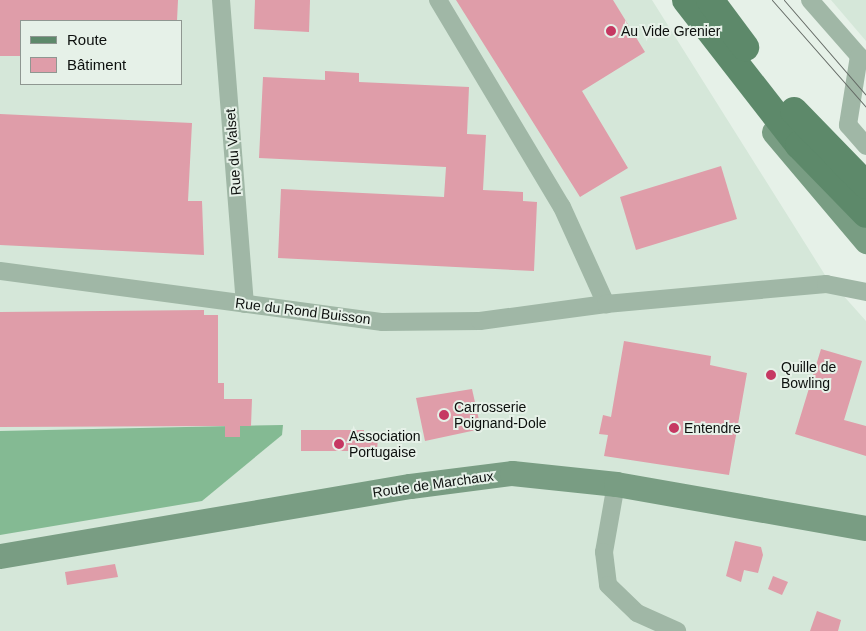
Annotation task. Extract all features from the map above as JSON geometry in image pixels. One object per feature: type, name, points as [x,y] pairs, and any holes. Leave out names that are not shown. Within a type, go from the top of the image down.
[{"type":"main road","points":[[699,6],[834,185],[866,214]]},
{"type":"main road","points":[[699,6],[813,133],[866,185]]},
{"type":"main road","points":[[699,6],[788,153],[866,241]]},
{"type":"main road","name":"Route de Marchaux","points":[[0,556],[410,486],[495,476],[616,484],[866,528]]},
{"type":"street","name":"Rue du Valset","points":[[221,0],[245,304]]},
{"type":"street","points":[[438,0],[562,207],[606,304]]},
{"type":"street","points":[[810,0],[859,56],[848,125],[866,146]]},
{"type":"street","name":"Rue du Rond Buisson","points":[[0,271],[245,304],[408,322],[480,321],[606,304],[826,284],[866,292]]},
{"type":"street","points":[[616,484],[604,552],[608,584],[637,613],[677,631]]},
{"type":"shaded area","points":[[0,0],[652,0],[825,275],[866,321],[866,631],[0,631]]},
{"type":"shaded area","points":[[831,0],[866,0],[866,41]]},
{"type":"green space","points":[[283,425],[282,435],[202,501],[0,535],[0,431]]},
{"type":"building","points":[[0,0],[178,0],[177,20],[20,20],[20,56],[0,56]]},
{"type":"building","points":[[255,0],[310,0],[309,32],[254,29]]},
{"type":"building","points":[[456,0],[613,0],[645,52],[582,91],[628,168],[580,197]]},
{"type":"building","points":[[325,71],[359,73],[359,82],[469,87],[467,134],[486,135],[483,190],[523,192],[523,201],[537,202],[534,271],[278,258],[281,189],[444,197],[446,167],[259,158],[263,77],[325,80]]},
{"type":"building","points":[[0,114],[192,123],[188,201],[202,201],[204,255],[0,245]]},
{"type":"building","points":[[721,166],[737,219],[636,250],[620,197]]},
{"type":"building","points":[[204,310],[204,315],[218,315],[218,383],[224,383],[224,399],[252,399],[251,426],[240,426],[240,437],[225,437],[225,426],[0,427],[0,312]]},
{"type":"building","points":[[624,341],[711,356],[710,365],[747,373],[729,475],[604,456],[608,435],[599,434],[603,415],[611,417]]},
{"type":"building","points":[[821,349],[862,361],[844,420],[866,426],[866,456],[795,434]]},
{"type":"building","name":"Carrosserie Poignand-Dole","points":[[472,389],[481,429],[425,441],[416,398]]},
{"type":"building","name":"Association Portugaise","points":[[301,430],[364,430],[364,436],[378,437],[377,451],[301,451]]},
{"type":"building","points":[[735,541],[761,547],[763,555],[758,573],[744,570],[741,582],[726,576]]},
{"type":"building","points":[[115,564],[118,577],[67,585],[65,572]]},
{"type":"building","points":[[773,576],[788,582],[782,595],[768,589]]},
{"type":"building","points":[[817,611],[841,620],[838,631],[810,631]]},
{"type":"tram line","points":[[772,0],[866,107]]},
{"type":"tram line","points":[[784,0],[866,95]]},
{"type":"place","name":"Au Vide Grenier","points":[[611,31]]},
{"type":"place","name":"Quille de Bowling","points":[[771,375]]},
{"type":"place","name":"Carrosserie Poignand-Dole","points":[[444,415]]},
{"type":"place","name":"Entendre","points":[[674,428]]},
{"type":"place","name":"Association Portugaise","points":[[339,444]]}]
